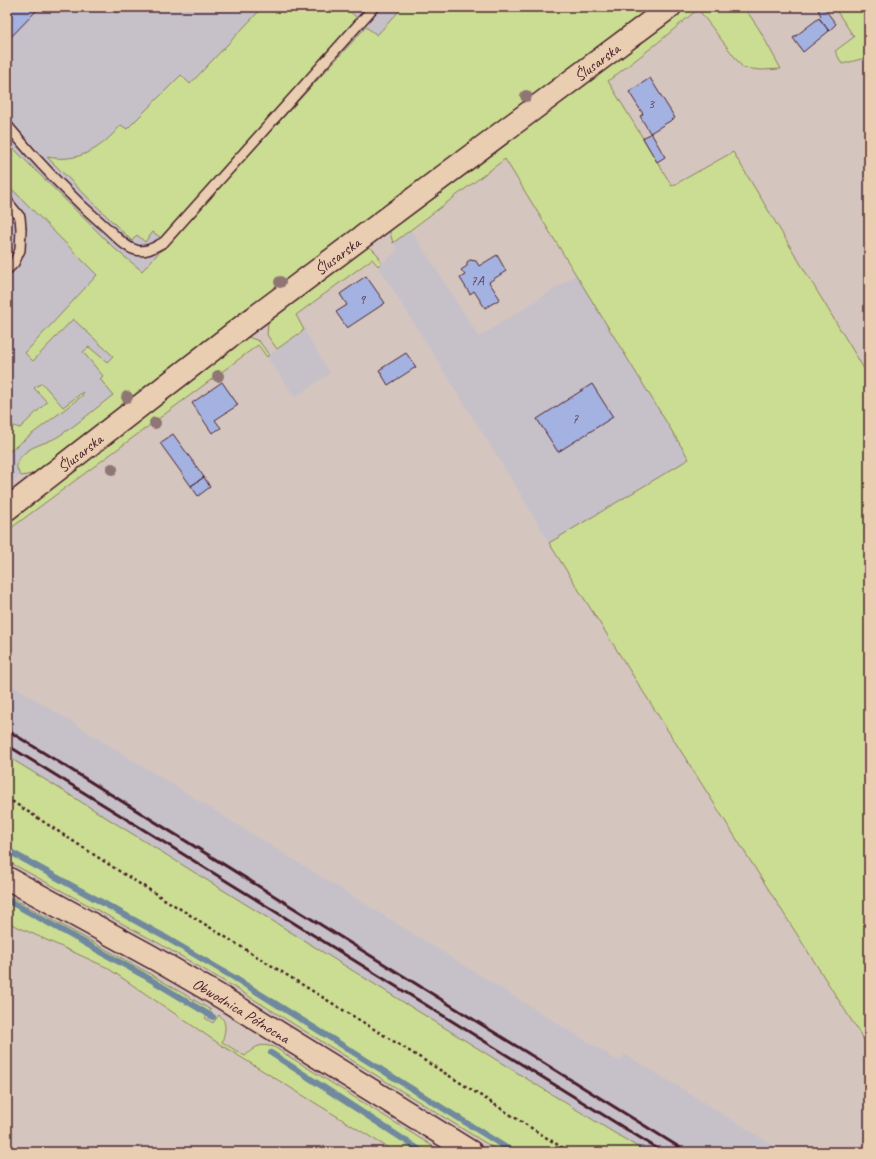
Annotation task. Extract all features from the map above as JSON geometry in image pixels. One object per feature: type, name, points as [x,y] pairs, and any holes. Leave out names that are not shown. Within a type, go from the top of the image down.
[{"type":"street","name":"Ślusarska","points":[[11,503],[243,326],[670,7]]},
{"type":"street","name":"Obwodnica Północna","points":[[7,878],[152,957],[221,997],[471,1152]]},
{"type":"lane","points":[[7,125],[28,151],[93,216],[127,246],[134,250],[147,251],[164,242],[374,7]]},
{"type":"lane","points":[[7,201],[14,208],[20,218],[22,229],[20,250],[14,263],[7,270]]},
{"type":"path","points":[[7,798],[120,871],[569,1152]]},
{"type":"shaded area","points":[[7,7],[636,7],[7,485]]},
{"type":"shaded area","points":[[411,230],[479,337],[576,275],[689,460],[549,543],[517,488],[378,266],[398,251],[393,243]]},
{"type":"shaded area","points":[[304,330],[330,373],[295,397],[267,357]]},
{"type":"shaded area","points":[[7,682],[620,1062],[625,1054],[784,1152],[545,1152],[7,817]]},
{"type":"green space","points":[[263,7],[345,7],[358,19],[161,238],[153,232],[145,242],[137,235],[132,241],[47,157],[69,158],[79,156],[106,141],[121,125],[127,129],[181,75],[190,84]]},
{"type":"green space","points":[[403,7],[657,7],[46,469],[21,476],[17,466],[19,459],[23,454],[28,450],[54,439],[113,395],[100,379],[103,376],[83,352],[89,347],[107,362],[113,356],[73,319],[33,361],[25,353],[97,275],[7,184],[7,150],[11,146],[115,249],[142,271],[366,27],[377,35]]},
{"type":"green space","points":[[684,7],[744,7],[759,29],[781,69],[761,70],[743,68],[698,9],[655,45],[608,81],[672,186],[733,152],[869,377],[869,1048],[549,543],[689,459],[505,159],[393,243],[389,229]]},
{"type":"green space","points":[[834,7],[869,7],[869,57],[842,64],[835,51],[854,37]]},
{"type":"green space","points":[[368,245],[378,255],[381,263],[378,266],[372,259],[296,315],[304,330],[277,349],[267,335],[268,322]]},
{"type":"green space","points":[[248,337],[259,341],[269,355],[267,357],[258,345],[7,531],[7,519]]},
{"type":"green space","points":[[42,383],[63,407],[83,392],[82,396],[7,453],[7,424],[20,428],[47,402],[34,388]]},
{"type":"green space","points":[[7,756],[646,1152],[500,1152],[229,984],[160,944],[7,861]]},
{"type":"green space","points":[[7,895],[145,971],[211,1010],[205,1018],[213,1023],[219,1015],[225,1024],[222,1042],[245,1056],[261,1045],[274,1047],[442,1152],[395,1152],[221,1045],[106,967],[7,922]]},
{"type":"building","points":[[7,7],[40,7],[7,41]]},
{"type":"building","points":[[110,7],[123,7],[117,13]]},
{"type":"building","points":[[817,7],[823,7],[836,24],[829,31],[819,18],[821,16]]},
{"type":"building","points":[[819,18],[829,31],[803,52],[793,38]]},
{"type":"building","points":[[650,78],[675,118],[650,133],[640,116],[643,114],[629,92]]},
{"type":"building","points":[[651,133],[665,157],[657,162],[643,138]]},
{"type":"building","points":[[497,255],[506,271],[489,282],[500,299],[485,308],[474,291],[470,294],[460,278],[465,275],[461,270],[467,266],[467,262],[470,260],[476,261],[479,266]]},
{"type":"building","points":[[366,276],[385,303],[347,328],[336,312],[347,305],[340,294]]},
{"type":"building","points":[[406,353],[416,367],[388,385],[379,370]]},
{"type":"building","points":[[222,382],[238,405],[215,420],[221,428],[212,433],[192,403]]},
{"type":"building","points":[[592,384],[613,417],[558,452],[537,419]]},
{"type":"building","points":[[173,434],[204,477],[191,486],[160,443]]},
{"type":"building","points":[[204,477],[210,487],[198,496],[191,486]]},
{"type":"waterway","points":[[7,850],[163,936],[233,977],[513,1152]]},
{"type":"waterway","points":[[7,900],[143,975],[213,1017]]},
{"type":"waterway","points":[[271,1053],[423,1152]]},
{"type":"railway","points":[[7,730],[687,1152]]},
{"type":"railway","points":[[7,745],[663,1152]]}]
